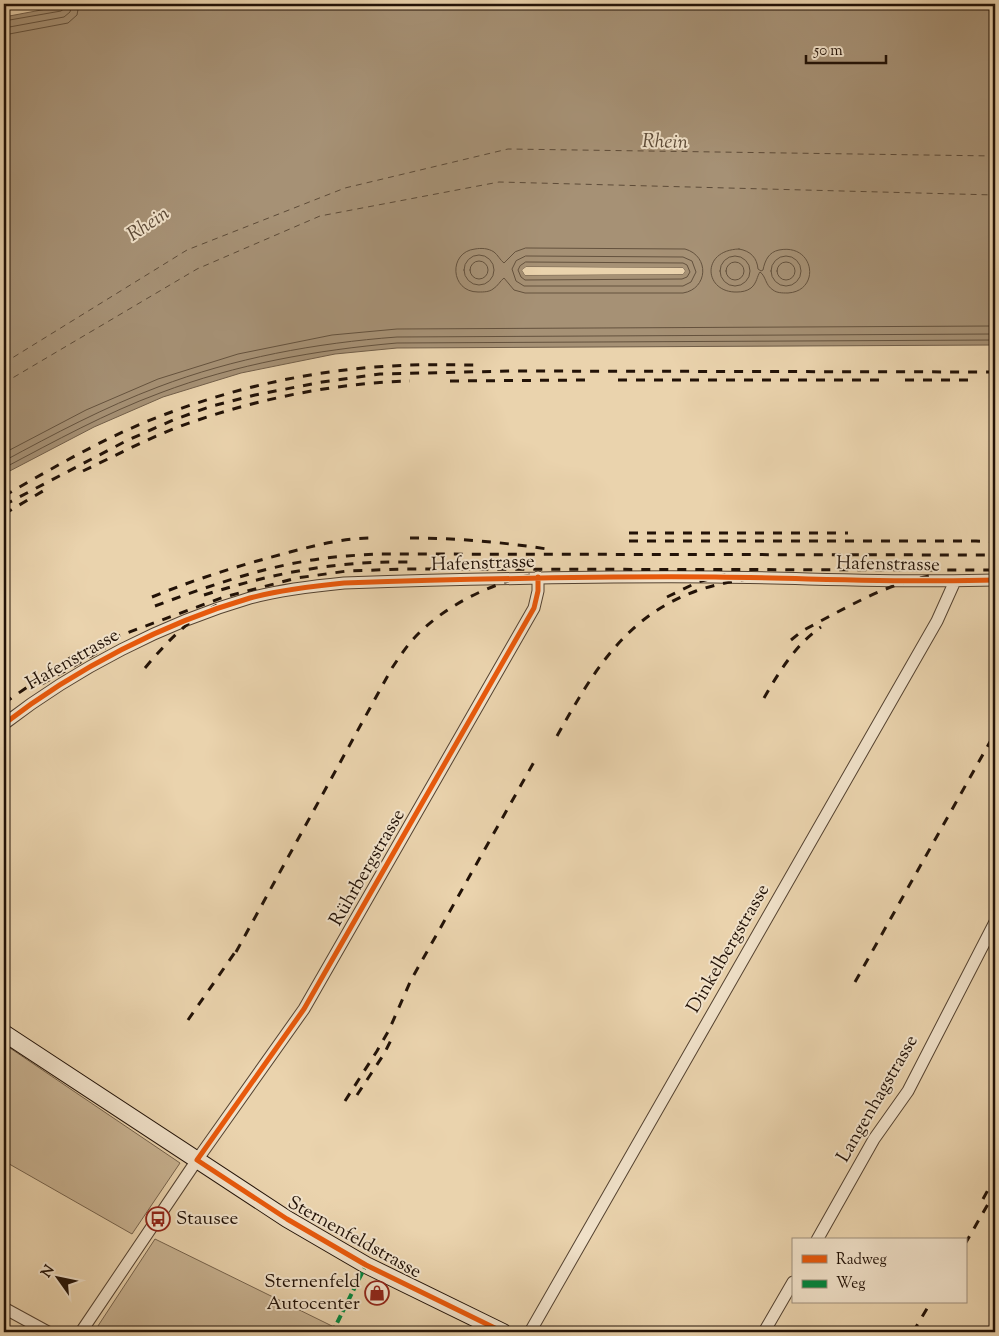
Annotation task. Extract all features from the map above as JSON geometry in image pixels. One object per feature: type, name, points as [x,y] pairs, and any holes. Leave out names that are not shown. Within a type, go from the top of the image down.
[{"type":"street","name":"Hafenstrasse","points":[[4,724],[52,690],[130,645],[194,618],[252,598],[314,586],[344,582],[538,577],[995,580]]},
{"type":"street","name":"Rührbergstrasse","points":[[81,1332],[197,1160],[304,1009],[534,608],[538,591],[538,577]]},
{"type":"street","name":"Dinkelbergstrasse","points":[[530,1332],[937,621],[955,581]]},
{"type":"street","name":"Langenhagstrasse","points":[[818,1238],[874,1139],[908,1091],[995,922]]},
{"type":"street","name":"Sternenfeldstrasse","points":[[4,1032],[287,1219],[362,1263],[503,1332]]},
{"type":"street","points":[[764,1332],[792,1284]]},
{"type":"street","points":[[4,1308],[48,1332]]},
{"type":"shaded area","points":[[4,1044],[180,1163],[132,1234],[4,1161]]},
{"type":"shaded area","points":[[155,1239],[332,1326],[345,1332],[94,1332]]},
{"type":"water","name":"Rhein","points":[[73,4],[995,4],[995,345],[397,348],[335,354],[241,373],[163,397],[94,427],[4,474],[4,17]],"holes":[[[526,267],[683,268],[685,271],[683,274],[525,275],[522,270]]]},
{"type":"pier","points":[[526,267],[683,268],[685,271],[683,274],[525,275],[522,270]],"holes":[[[527,269],[682,271],[526,272]]]},
{"type":"ferry route","points":[[4,363],[187,250],[345,188],[508,149],[995,156]]},
{"type":"ferry route","points":[[4,383],[197,269],[320,216],[499,182],[995,195]]},
{"type":"railway","points":[[4,496],[63,462],[124,431],[193,404],[248,388],[305,376],[362,368],[402,365],[478,365]]},
{"type":"railway","points":[[4,505],[126,441],[173,420],[212,406],[255,395],[322,382],[380,374],[510,371],[995,372]]},
{"type":"railway","points":[[450,381],[590,380]]},
{"type":"railway","points":[[618,380],[883,380]]},
{"type":"railway","points":[[905,380],[973,380]]},
{"type":"railway","points":[[83,471],[168,431],[250,404],[330,388],[410,381]]},
{"type":"railway","points":[[4,514],[43,491]]},
{"type":"railway","points":[[629,533],[848,533]]},
{"type":"railway","points":[[152,597],[220,572],[290,552],[320,544],[372,538]]},
{"type":"railway","points":[[410,538],[478,541],[547,549]]},
{"type":"railway","points":[[629,541],[995,542]]},
{"type":"railway","points":[[155,606],[256,572],[298,562],[357,555],[995,555]]},
{"type":"railway","points":[[204,595],[255,580],[304,570],[329,566],[408,562]]},
{"type":"railway","points":[[4,703],[76,654],[105,641],[224,597],[297,578],[347,571],[406,569],[995,570]]},
{"type":"railway","points":[[236,952],[392,668],[407,646],[430,623],[472,596],[503,583],[534,574]]},
{"type":"railway","points":[[667,597],[698,582],[727,574]]},
{"type":"railway","points":[[557,736],[597,670],[630,632],[649,616],[671,602],[705,588],[775,575]]},
{"type":"railway","points":[[791,640],[802,631],[867,597],[900,584],[935,575]]},
{"type":"railway","points":[[145,668],[187,625],[217,605]]},
{"type":"railway","points":[[764,698],[796,650],[821,627]]},
{"type":"railway","points":[[42,684],[105,648]]},
{"type":"railway","points":[[855,982],[995,733]]},
{"type":"railway","points":[[345,1101],[389,1030],[411,980],[534,762]]},
{"type":"railway","points":[[188,1020],[238,948]]},
{"type":"railway","points":[[357,1095],[384,1054],[392,1038]]},
{"type":"railway","points":[[983,1199],[995,1177]]},
{"type":"railway","points":[[966,1242],[995,1192]]},
{"type":"railway","points":[[913,1332],[930,1304]]},
{"type":"marked path","points":[[330,1332],[335,1327],[366,1265]]},
{"type":"cycle path","points":[[503,1332],[366,1265],[287,1219],[197,1160],[304,1009],[534,608],[538,591],[538,577]]},
{"type":"cycle path","points":[[4,724],[60,685],[153,634],[218,608],[250,598],[297,589],[344,583],[576,577],[715,577],[925,581],[995,580]]},
{"type":"place","name":"Stausee","points":[[158,1219]]},
{"type":"place","name":"Sternenfeld Autocenter","points":[[377,1293]]}]
